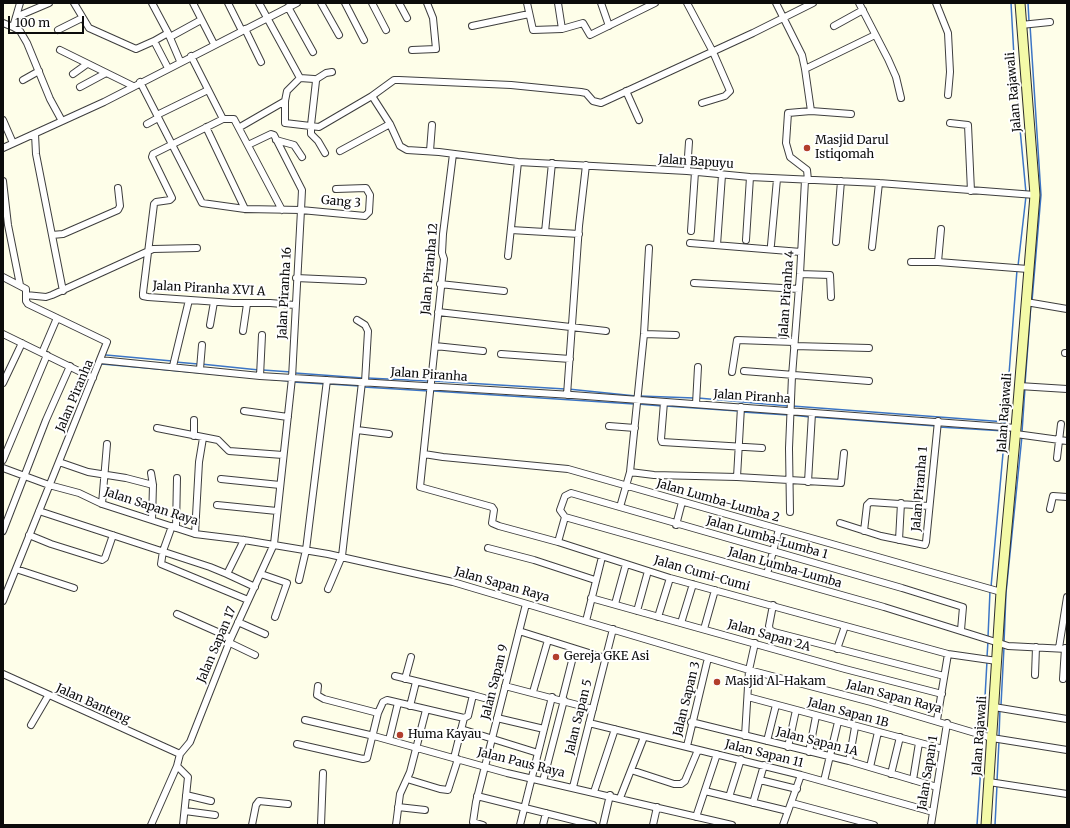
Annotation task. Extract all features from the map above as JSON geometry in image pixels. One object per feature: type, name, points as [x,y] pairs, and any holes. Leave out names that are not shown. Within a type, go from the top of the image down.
[{"type":"main road","name":"Jalan Rajawali","points":[[988,825],[989,782],[998,661],[1001,592],[1016,431],[1035,195],[1020,3]]},
{"type":"street","points":[[13,27],[20,3]]},
{"type":"street","points":[[16,17],[49,3]]},
{"type":"street","points":[[74,3],[89,28],[133,48],[139,49],[201,20]]},
{"type":"street","points":[[152,3],[169,35],[180,61]]},
{"type":"street","points":[[193,3],[214,44]]},
{"type":"street","points":[[228,3],[262,62]]},
{"type":"street","points":[[258,3],[300,78]]},
{"type":"street","points":[[3,148],[104,102],[180,61],[297,3]]},
{"type":"street","points":[[321,3],[339,35]]},
{"type":"street","points":[[345,3],[364,40]]},
{"type":"street","points":[[372,3],[386,30]]},
{"type":"street","points":[[399,3],[407,18]]},
{"type":"street","points":[[412,50],[436,49],[433,18],[427,3]]},
{"type":"street","points":[[527,3],[533,30],[562,29],[583,23],[586,25],[589,33],[593,35],[641,6],[655,3]]},
{"type":"street","points":[[558,3],[562,29]]},
{"type":"street","points":[[601,3],[609,26]]},
{"type":"street","points":[[687,3],[713,52],[730,93],[702,103]]},
{"type":"street","points":[[776,3],[802,56],[811,111]]},
{"type":"street","points":[[300,78],[288,89],[285,101],[284,122],[319,127],[372,96],[394,80],[511,85],[581,92],[597,103],[601,103],[713,52],[813,3]]},
{"type":"street","points":[[859,3],[896,77],[901,98]]},
{"type":"street","points":[[936,3],[948,33],[950,72],[948,95]]},
{"type":"street","points":[[288,7],[313,52]]},
{"type":"street","points":[[834,26],[863,10]]},
{"type":"street","points":[[472,26],[530,14]]},
{"type":"street","points":[[58,30],[82,18]]},
{"type":"street","points":[[1021,25],[1050,22]]},
{"type":"street","points":[[3,23],[20,31],[62,121]]},
{"type":"street","points":[[805,69],[875,34]]},
{"type":"street","points":[[154,41],[168,68]]},
{"type":"street","points":[[60,50],[133,86]]},
{"type":"street","points":[[191,56],[223,118]]},
{"type":"street","points":[[73,74],[87,64]]},
{"type":"street","points":[[23,80],[39,71]]},
{"type":"street","points":[[300,78],[315,80],[326,73],[332,72]]},
{"type":"street","points":[[80,87],[106,73]]},
{"type":"street","points":[[315,80],[316,86],[311,125],[312,136],[318,141],[325,153]]},
{"type":"street","points":[[140,82],[170,144],[202,203],[245,209],[301,210]]},
{"type":"street","points":[[147,124],[208,90]]},
{"type":"street","points":[[626,91],[639,120]]},
{"type":"street","points":[[340,151],[390,124],[372,96]]},
{"type":"street","points":[[240,127],[285,101]]},
{"type":"street","points":[[807,180],[807,170],[790,157],[788,153],[786,142],[788,113],[811,111],[851,114]]},
{"type":"street","points":[[147,251],[154,204],[156,202],[170,200],[172,198],[151,155],[223,118],[234,119],[240,127],[282,210]]},
{"type":"street","points":[[3,120],[14,143]]},
{"type":"street","points":[[950,123],[968,125],[971,191]]},
{"type":"street","name":"Jalan Bapuyu","points":[[390,124],[401,148],[407,150],[430,151],[518,162],[552,162],[687,171],[750,177],[879,183],[1035,195]]},
{"type":"street","points":[[430,151],[432,125]]},
{"type":"street","points":[[206,127],[245,209]]},
{"type":"street","points":[[35,134],[36,154],[63,291]]},
{"type":"street","points":[[248,145],[271,134],[274,135],[276,140],[291,143],[302,157]]},
{"type":"street","name":"Jalan Piranha 16","points":[[276,140],[302,190],[296,278],[292,378],[283,455]]},
{"type":"street","points":[[687,171],[689,142]]},
{"type":"street","name":"Jalan Piranha 12","points":[[420,487],[440,284],[444,258],[442,253],[443,234],[453,154]]},
{"type":"street","points":[[508,256],[518,162]]},
{"type":"street","points":[[545,232],[552,162]]},
{"type":"street","points":[[567,395],[579,234],[586,165]]},
{"type":"street","points":[[691,231],[695,172]]},
{"type":"street","points":[[718,245],[722,175]]},
{"type":"street","points":[[746,240],[750,177]]},
{"type":"street","points":[[771,244],[777,178]]},
{"type":"street","name":"Jalan Piranha 4","points":[[790,512],[788,481],[790,411],[807,180]]},
{"type":"street","points":[[3,181],[4,201],[20,285]]},
{"type":"street","points":[[836,242],[841,181]]},
{"type":"street","points":[[872,247],[879,183]]},
{"type":"street","points":[[52,235],[63,234],[118,210],[120,206],[118,188]]},
{"type":"street","name":"Gang 3","points":[[301,210],[365,216],[369,212],[370,195],[366,188],[336,190]]},
{"type":"street","points":[[938,262],[941,229]]},
{"type":"street","points":[[511,230],[579,234]]},
{"type":"street","points":[[690,243],[801,252]]},
{"type":"street","points":[[26,295],[46,297],[63,291],[147,251],[161,248],[197,248]]},
{"type":"street","points":[[620,507],[630,472],[635,428],[644,334],[649,248]]},
{"type":"street","name":"Jalan Piranha XVI A","points":[[147,251],[143,296],[247,304],[270,303],[295,305]]},
{"type":"street","points":[[911,262],[938,262],[1028,269]]},
{"type":"street","points":[[800,274],[830,276],[831,297]]},
{"type":"street","points":[[3,277],[26,289],[26,301],[28,304],[104,339],[107,342],[100,360]]},
{"type":"street","points":[[296,278],[363,281]]},
{"type":"street","points":[[694,283],[799,289]]},
{"type":"street","points":[[440,284],[504,291]]},
{"type":"street","points":[[173,366],[189,300]]},
{"type":"street","points":[[210,325],[214,302]]},
{"type":"street","points":[[1026,302],[1067,309]]},
{"type":"street","points":[[243,331],[247,304]]},
{"type":"street","points":[[438,312],[572,329],[606,331]]},
{"type":"street","points":[[3,460],[45,354],[57,318]]},
{"type":"street","points":[[328,589],[342,556],[364,382],[368,331],[364,325],[357,320]]},
{"type":"street","points":[[3,334],[93,378]]},
{"type":"street","points":[[644,334],[676,335]]},
{"type":"street","points":[[260,376],[262,335]]},
{"type":"street","points":[[732,372],[737,340],[869,348]]},
{"type":"street","points":[[3,383],[22,343]]},
{"type":"street","points":[[200,369],[202,345]]},
{"type":"street","points":[[435,346],[483,351]]},
{"type":"street","points":[[501,354],[570,359]]},
{"type":"street","name":"Jalan Piranha","points":[[3,601],[5,591],[16,569],[100,360],[173,366],[260,376],[567,395],[938,421],[1016,431],[1067,441]]},
{"type":"street","points":[[3,531],[24,476],[70,366]]},
{"type":"street","points":[[696,404],[698,367]]},
{"type":"street","points":[[744,372],[869,381]]},
{"type":"street","points":[[299,580],[306,550],[327,380]]},
{"type":"street","points":[[1019,386],[1067,389]]},
{"type":"street","points":[[664,402],[662,442],[762,448]]},
{"type":"street","points":[[737,477],[741,407]]},
{"type":"street","points":[[244,411],[288,417]]},
{"type":"street","points":[[808,482],[812,412]]},
{"type":"street","points":[[194,420],[194,436]]},
{"type":"street","name":"Jalan Piranha 1","points":[[840,523],[898,540],[924,545],[926,542],[938,421]]},
{"type":"street","points":[[1057,458],[1061,424]]},
{"type":"street","points":[[608,426],[635,428]]},
{"type":"street","points":[[157,428],[220,441],[224,448],[229,450],[283,455]]},
{"type":"street","points":[[357,430],[389,434]]},
{"type":"street","points":[[195,534],[199,462],[203,438]]},
{"type":"street","points":[[102,504],[106,444]]},
{"type":"street","points":[[630,472],[841,484],[844,453]]},
{"type":"street","name":"Jalan Lumba-Lumba 2","points":[[424,454],[561,468],[627,485],[682,502],[1001,592]]},
{"type":"street","name":"Jalan Sapan 17","points":[[177,753],[190,742],[230,640],[274,544],[283,455]]},
{"type":"street","points":[[58,462],[104,476],[126,478],[153,486]]},
{"type":"street","name":"Jalan Sapan Raya","points":[[3,468],[49,485],[79,493],[102,504],[195,534],[274,544],[342,556],[453,582],[749,670],[937,720],[992,738],[1067,750]]},
{"type":"street","points":[[151,473],[153,486],[152,520]]},
{"type":"street","points":[[177,478],[174,527],[163,551],[160,562],[163,566],[197,578],[248,600]]},
{"type":"street","points":[[221,479],[280,485]]},
{"type":"street","name":"Jalan Cumi-Cumi","points":[[420,487],[492,507],[494,510],[492,523],[558,542],[670,578],[948,654],[998,661]]},
{"type":"street","name":"Jalan Lumba-Lumba 1","points":[[565,517],[560,510],[565,496],[568,493],[620,507],[960,605],[964,612],[961,630]]},
{"type":"street","points":[[1050,509],[1053,496],[1067,497]]},
{"type":"street","points":[[676,524],[682,502]]},
{"type":"street","points":[[864,531],[867,505],[870,502],[929,506]]},
{"type":"street","points":[[898,540],[901,503]]},
{"type":"street","points":[[217,505],[278,511]]},
{"type":"street","points":[[39,511],[163,551],[227,574],[255,587]]},
{"type":"street","points":[[558,542],[565,517]]},
{"type":"street","name":"Jalan Lumba-Lumba","points":[[565,517],[961,630],[1008,646],[1064,648]]},
{"type":"street","points":[[767,574],[779,529]]},
{"type":"street","points":[[29,536],[102,560],[105,558],[113,535]]},
{"type":"street","points":[[227,574],[244,540]]},
{"type":"street","points":[[488,548],[534,560],[595,580]]},
{"type":"street","points":[[586,621],[595,580],[602,557]]},
{"type":"street","points":[[615,604],[626,564]]},
{"type":"street","points":[[16,569],[74,588]]},
{"type":"street","points":[[637,611],[648,571]]},
{"type":"street","points":[[261,574],[287,583],[275,617]]},
{"type":"street","points":[[658,617],[670,578]]},
{"type":"street","points":[[681,624],[694,584]]},
{"type":"street","points":[[704,629],[715,590]]},
{"type":"street","points":[[1063,679],[1064,622],[1067,596]]},
{"type":"street","name":"Jalan Sapan 2A","points":[[591,598],[845,669],[942,694]]},
{"type":"street","name":"Jalan Sapan 9","points":[[473,823],[485,766],[505,686],[512,667],[526,604]]},
{"type":"street","points":[[773,605],[770,630],[837,649],[944,676]]},
{"type":"street","points":[[176,614],[255,654]]},
{"type":"street","points":[[238,622],[265,634]]},
{"type":"street","points":[[837,649],[846,626]]},
{"type":"street","name":"Jalan Sapan 5","points":[[573,787],[613,629]]},
{"type":"street","points":[[519,631],[605,658]]},
{"type":"street","points":[[533,692],[548,640]]},
{"type":"street","points":[[745,736],[749,670],[755,643]]},
{"type":"street","points":[[1036,647],[1036,675]]},
{"type":"street","points":[[543,781],[575,649]]},
{"type":"street","points":[[937,720],[948,654]]},
{"type":"street","points":[[405,679],[411,657]]},
{"type":"street","name":"Jalan Sapan 3","points":[[686,746],[708,658]]},
{"type":"street","name":"Jalan Banteng","points":[[3,674],[48,696],[177,753]]},
{"type":"street","points":[[395,676],[484,698]]},
{"type":"street","points":[[410,706],[416,682]]},
{"type":"street","points":[[318,686],[317,695],[324,699],[378,714]]},
{"type":"street","points":[[505,686],[533,692],[593,709]]},
{"type":"street","points":[[31,725],[48,696]]},
{"type":"street","points":[[407,779],[440,790],[448,790],[461,729],[464,718],[468,716],[472,696]]},
{"type":"street","points":[[520,825],[552,697]]},
{"type":"street","name":"Jalan Sapan 1B","points":[[748,697],[855,727],[900,737],[943,749]]},
{"type":"street","points":[[297,744],[366,759],[368,757],[374,736],[378,714],[383,702],[387,700],[464,718]]},
{"type":"street","points":[[389,740],[398,703]]},
{"type":"street","points":[[767,741],[776,705]]},
{"type":"street","points":[[994,707],[1067,719]]},
{"type":"street","points":[[396,825],[400,794],[407,779],[426,710]]},
{"type":"street","points":[[788,747],[796,710]]},
{"type":"street","points":[[809,752],[816,716]]},
{"type":"street","points":[[497,718],[544,729]]},
{"type":"street","name":"Jalan Paus Raya","points":[[305,720],[374,736],[543,781],[610,795],[731,825]]},
{"type":"street","name":"Jalan Sapan 1A","points":[[691,722],[849,761],[937,787]]},
{"type":"street","points":[[824,781],[838,722]]},
{"type":"street","name":"Jalan Sapan 11","points":[[589,723],[741,759],[933,812]]},
{"type":"street","name":"Jalan Sapan 1","points":[[931,825],[947,723]]},
{"type":"street","points":[[849,761],[855,727]]},
{"type":"street","points":[[461,729],[538,752]]},
{"type":"street","points":[[594,792],[615,729]]},
{"type":"street","points":[[870,767],[878,732]]},
{"type":"street","points":[[620,798],[644,737]]},
{"type":"street","points":[[892,774],[900,737]]},
{"type":"street","points":[[912,780],[920,743]]},
{"type":"street","points":[[631,770],[674,784],[681,784],[685,781],[698,750]]},
{"type":"street","points":[[151,825],[177,766],[177,753]]},
{"type":"street","points":[[696,816],[717,754]]},
{"type":"street","points":[[729,797],[741,759]]},
{"type":"street","points":[[753,803],[764,765]]},
{"type":"street","points":[[177,766],[188,777],[183,825]]},
{"type":"street","points":[[321,825],[323,773]]},
{"type":"street","points":[[783,825],[801,775]]},
{"type":"street","points":[[760,780],[797,789]]},
{"type":"street","points":[[989,782],[1067,794]]},
{"type":"street","points":[[705,791],[788,811]]},
{"type":"street","points":[[186,795],[211,801]]},
{"type":"street","points":[[603,825],[610,795]]},
{"type":"street","points":[[478,796],[546,813],[571,822],[593,825]]},
{"type":"street","points":[[252,825],[256,804],[259,801],[288,804]]},
{"type":"street","points":[[792,803],[874,825]]},
{"type":"street","points":[[398,807],[424,810]]},
{"type":"street","points":[[653,825],[657,807]]},
{"type":"street","points":[[185,811],[215,815]]},
{"type":"street","points":[[543,825],[546,813]]},
{"type":"street","points":[[473,823],[483,825]]},
{"type":"waterway","points":[[1011,3],[1015,75],[1026,193]]},
{"type":"waterway","points":[[1028,3],[1029,21]]},
{"type":"waterway","points":[[1030,25],[1041,195],[1032,301]]},
{"type":"waterway","points":[[1018,266],[1026,196]]},
{"type":"waterway","points":[[1005,426],[1017,270]]},
{"type":"waterway","points":[[1025,384],[1031,304]]},
{"type":"waterway","points":[[106,355],[172,361]]},
{"type":"waterway","points":[[175,362],[198,364]]},
{"type":"waterway","points":[[102,364],[289,381]]},
{"type":"waterway","points":[[201,364],[259,370]]},
{"type":"waterway","points":[[263,370],[291,372]]},
{"type":"waterway","points":[[295,373],[363,378]]},
{"type":"waterway","points":[[367,378],[429,381]]},
{"type":"waterway","points":[[433,381],[565,389]]},
{"type":"waterway","points":[[293,382],[325,384]]},
{"type":"waterway","points":[[329,384],[359,386]]},
{"type":"waterway","points":[[363,387],[429,391]]},
{"type":"waterway","points":[[1022,432],[1025,388]]},
{"type":"waterway","points":[[568,389],[636,396]]},
{"type":"waterway","points":[[433,391],[634,404]]},
{"type":"waterway","points":[[640,396],[694,398]]},
{"type":"waterway","points":[[698,398],[788,406]]},
{"type":"waterway","points":[[638,404],[662,406]]},
{"type":"waterway","points":[[666,406],[738,411]]},
{"type":"waterway","points":[[792,406],[1006,422]]},
{"type":"waterway","points":[[742,412],[788,415]]},
{"type":"waterway","points":[[792,415],[810,417]]},
{"type":"waterway","points":[[814,417],[936,426]]},
{"type":"waterway","points":[[939,427],[1005,431]]},
{"type":"waterway","points":[[991,587],[1005,431]]},
{"type":"waterway","points":[[1004,643],[1006,593],[1022,436]]},
{"type":"waterway","points":[[988,637],[990,591]]},
{"type":"waterway","points":[[987,657],[988,641]]},
{"type":"waterway","points":[[1001,705],[1004,647]]},
{"type":"waterway","points":[[983,733],[987,661]]},
{"type":"waterway","points":[[999,737],[1000,709]]},
{"type":"waterway","points":[[977,825],[983,736]]},
{"type":"waterway","points":[[997,781],[999,741]]},
{"type":"waterway","points":[[995,825],[997,785]]},
{"type":"place","name":"Masjid Darul Istiqomah","points":[[807,148]]},
{"type":"place","name":"Gereja GKE Asi","points":[[556,657]]},
{"type":"place","name":"Masjid Al-Hakam","points":[[717,682]]},
{"type":"place","name":"Huma Kayau","points":[[400,735]]}]
